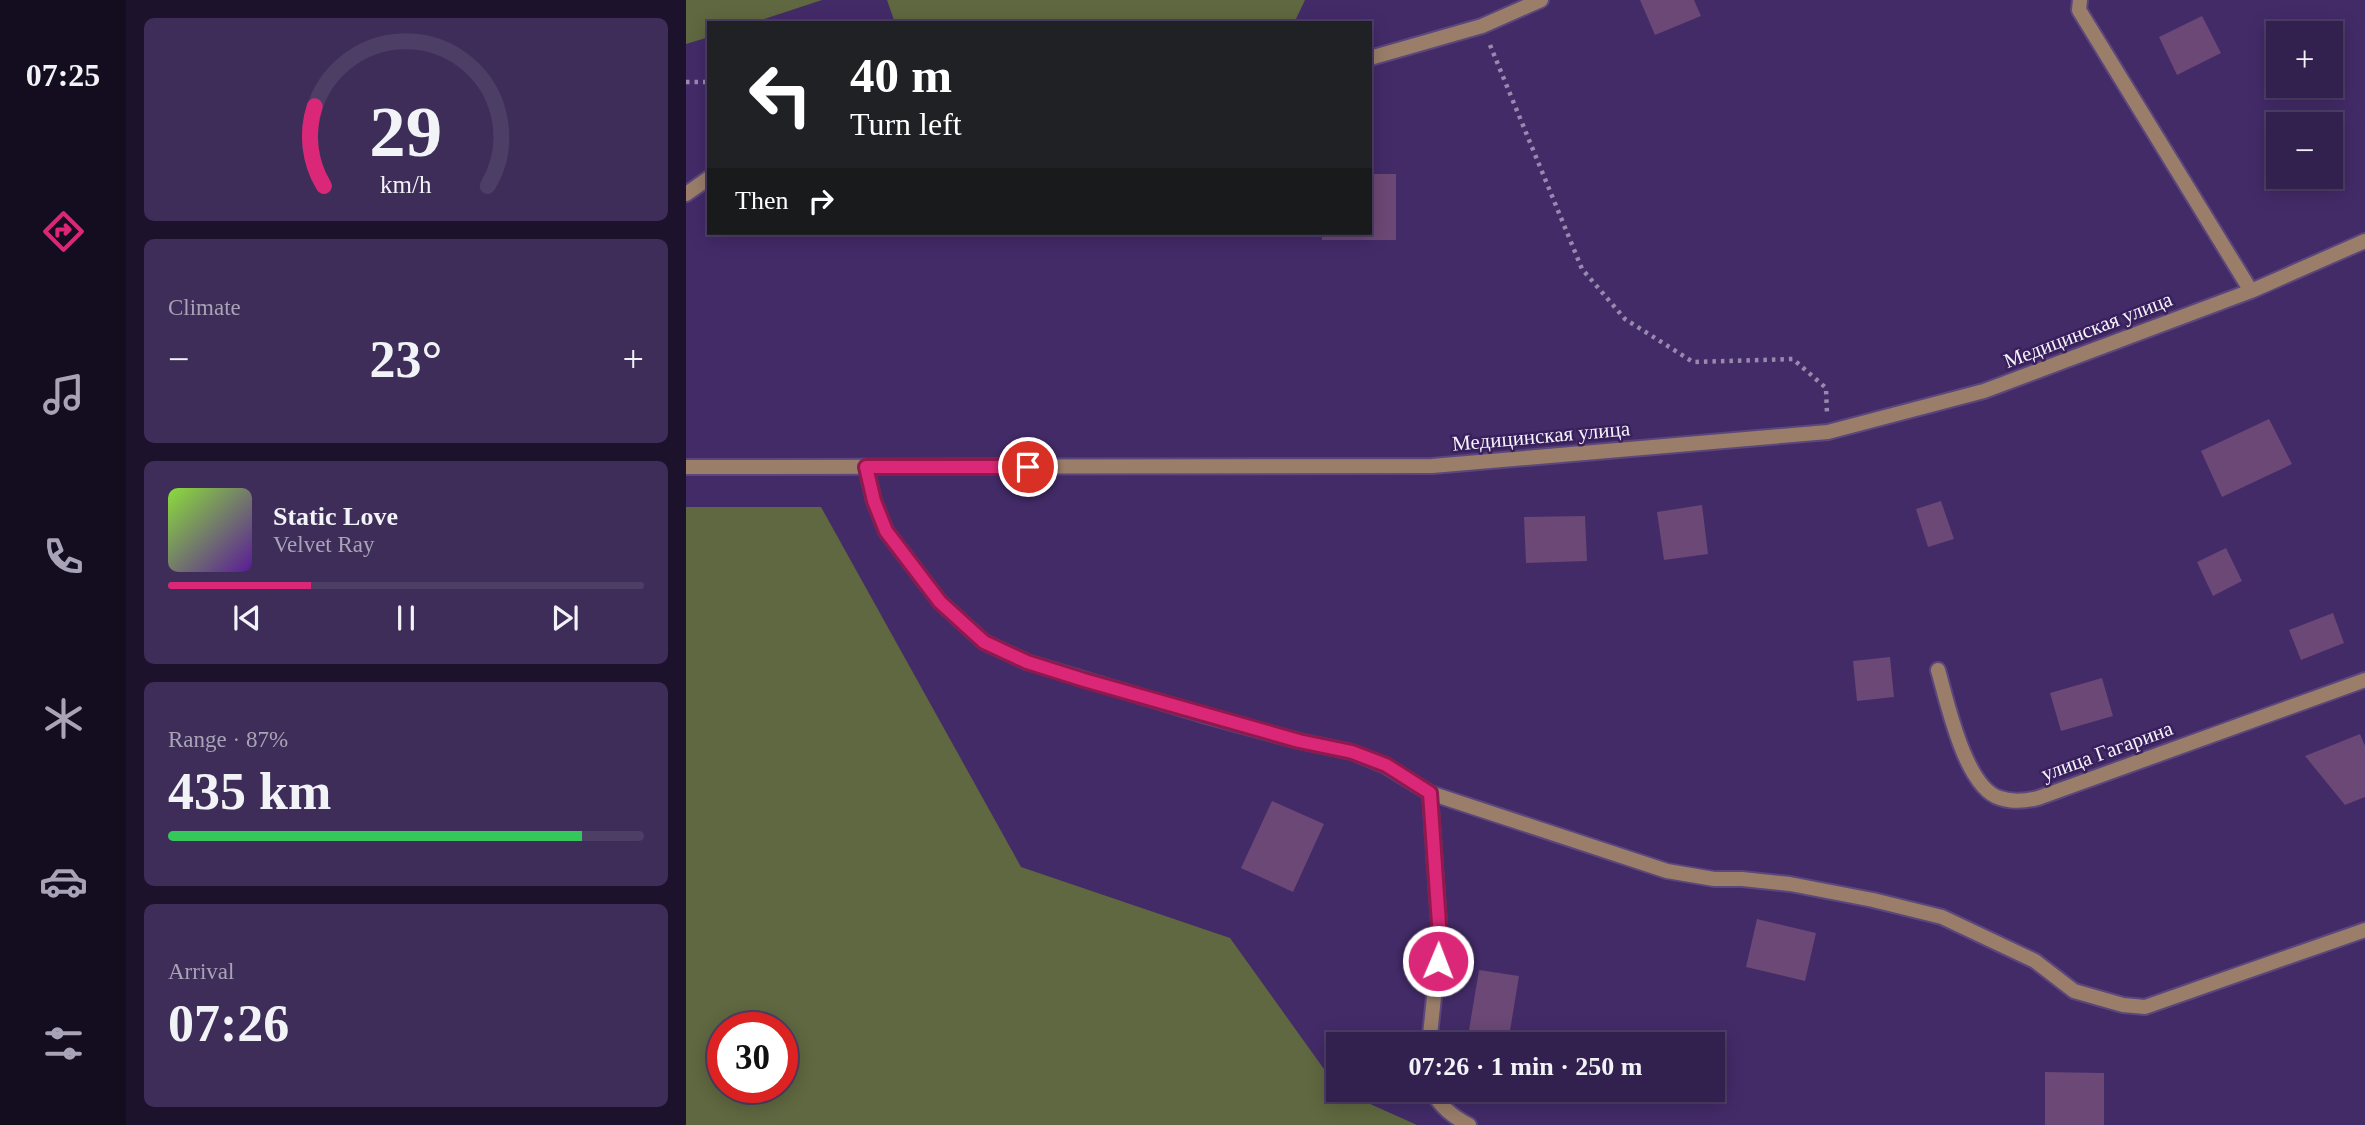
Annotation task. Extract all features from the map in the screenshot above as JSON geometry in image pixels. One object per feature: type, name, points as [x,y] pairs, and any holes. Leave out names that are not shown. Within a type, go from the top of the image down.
[{"type":"street","points":[[1372,57],[1482,26],[1541,0]]},
{"type":"street","points":[[2080,0],[2080,10],[2251,291]]},
{"type":"street","points":[[686,194],[707,179]]},
{"type":"street","name":"Медицинская улица","points":[[686,467],[1432,466],[1828,432],[1983,391],[2251,291],[2365,241]]},
{"type":"street","points":[[866,467],[874,501],[886,531],[940,602],[984,642],[1027,662],[1118,690],[1299,741],[1352,752],[1386,765],[1430,793],[1667,871],[1714,879],[1790,884],[1942,917],[2035,961],[2074,991],[2123,1005],[2146,1007],[2365,930]]},
{"type":"street","name":"улица Гагарина","points":[[1938,670],[1953,726],[1974,776],[1998,798],[2024,801],[2365,680]]},
{"type":"street","points":[[1430,793],[1440,939],[1430,1032]]},
{"type":"street","points":[[1440,1102],[1469,1125]]},
{"type":"path","points":[[1482,26],[1582,270],[1625,319],[1693,362],[1793,359],[1826,388],[1828,432]]},
{"type":"path","points":[[686,82],[705,82]]},
{"type":"green space","points":[[686,0],[822,0],[758,21],[707,21],[707,38],[686,44]]},
{"type":"green space","points":[[887,0],[1305,0],[1295,21],[894,21]]},
{"type":"green space","points":[[686,507],[821,507],[1021,867],[1230,938],[1326,1072],[1326,1102],[1366,1102],[1417,1125],[686,1125]]},
{"type":"building","points":[[1640,0],[1694,0],[1701,16],[1655,35]]},
{"type":"building","points":[[2202,16],[2221,53],[2177,75],[2159,37]]},
{"type":"building","points":[[1372,174],[1396,174],[1396,240],[1322,240],[1322,235],[1372,235]]},
{"type":"building","points":[[2269,419],[2292,464],[2222,497],[2201,451]]},
{"type":"building","points":[[1941,501],[1954,539],[1928,547],[1916,509]]},
{"type":"building","points":[[1702,505],[1708,554],[1664,560],[1657,512]]},
{"type":"building","points":[[1585,516],[1587,561],[1526,563],[1524,517]]},
{"type":"building","points":[[2226,548],[2242,581],[2213,596],[2197,562]]},
{"type":"building","points":[[2333,613],[2344,643],[2301,660],[2289,630]]},
{"type":"building","points":[[1890,657],[1894,697],[1857,701],[1853,661]]},
{"type":"building","points":[[2102,678],[2113,716],[2061,731],[2050,693]]},
{"type":"building","points":[[2360,734],[2365,746],[2365,797],[2345,805],[2305,756]]},
{"type":"building","points":[[1272,801],[1324,824],[1293,892],[1241,868]]},
{"type":"building","points":[[1757,919],[1816,933],[1805,981],[1746,967]]},
{"type":"building","points":[[1479,970],[1519,976],[1510,1032],[1469,1032]]},
{"type":"building","points":[[2045,1072],[2104,1073],[2104,1125],[2045,1125]]},
{"type":"route","points":[[1028,467],[866,467],[874,501],[886,531],[940,602],[984,642],[1027,662],[1084,680],[1299,741],[1352,752],[1386,765],[1430,793],[1440,939],[1438,961]]}]
